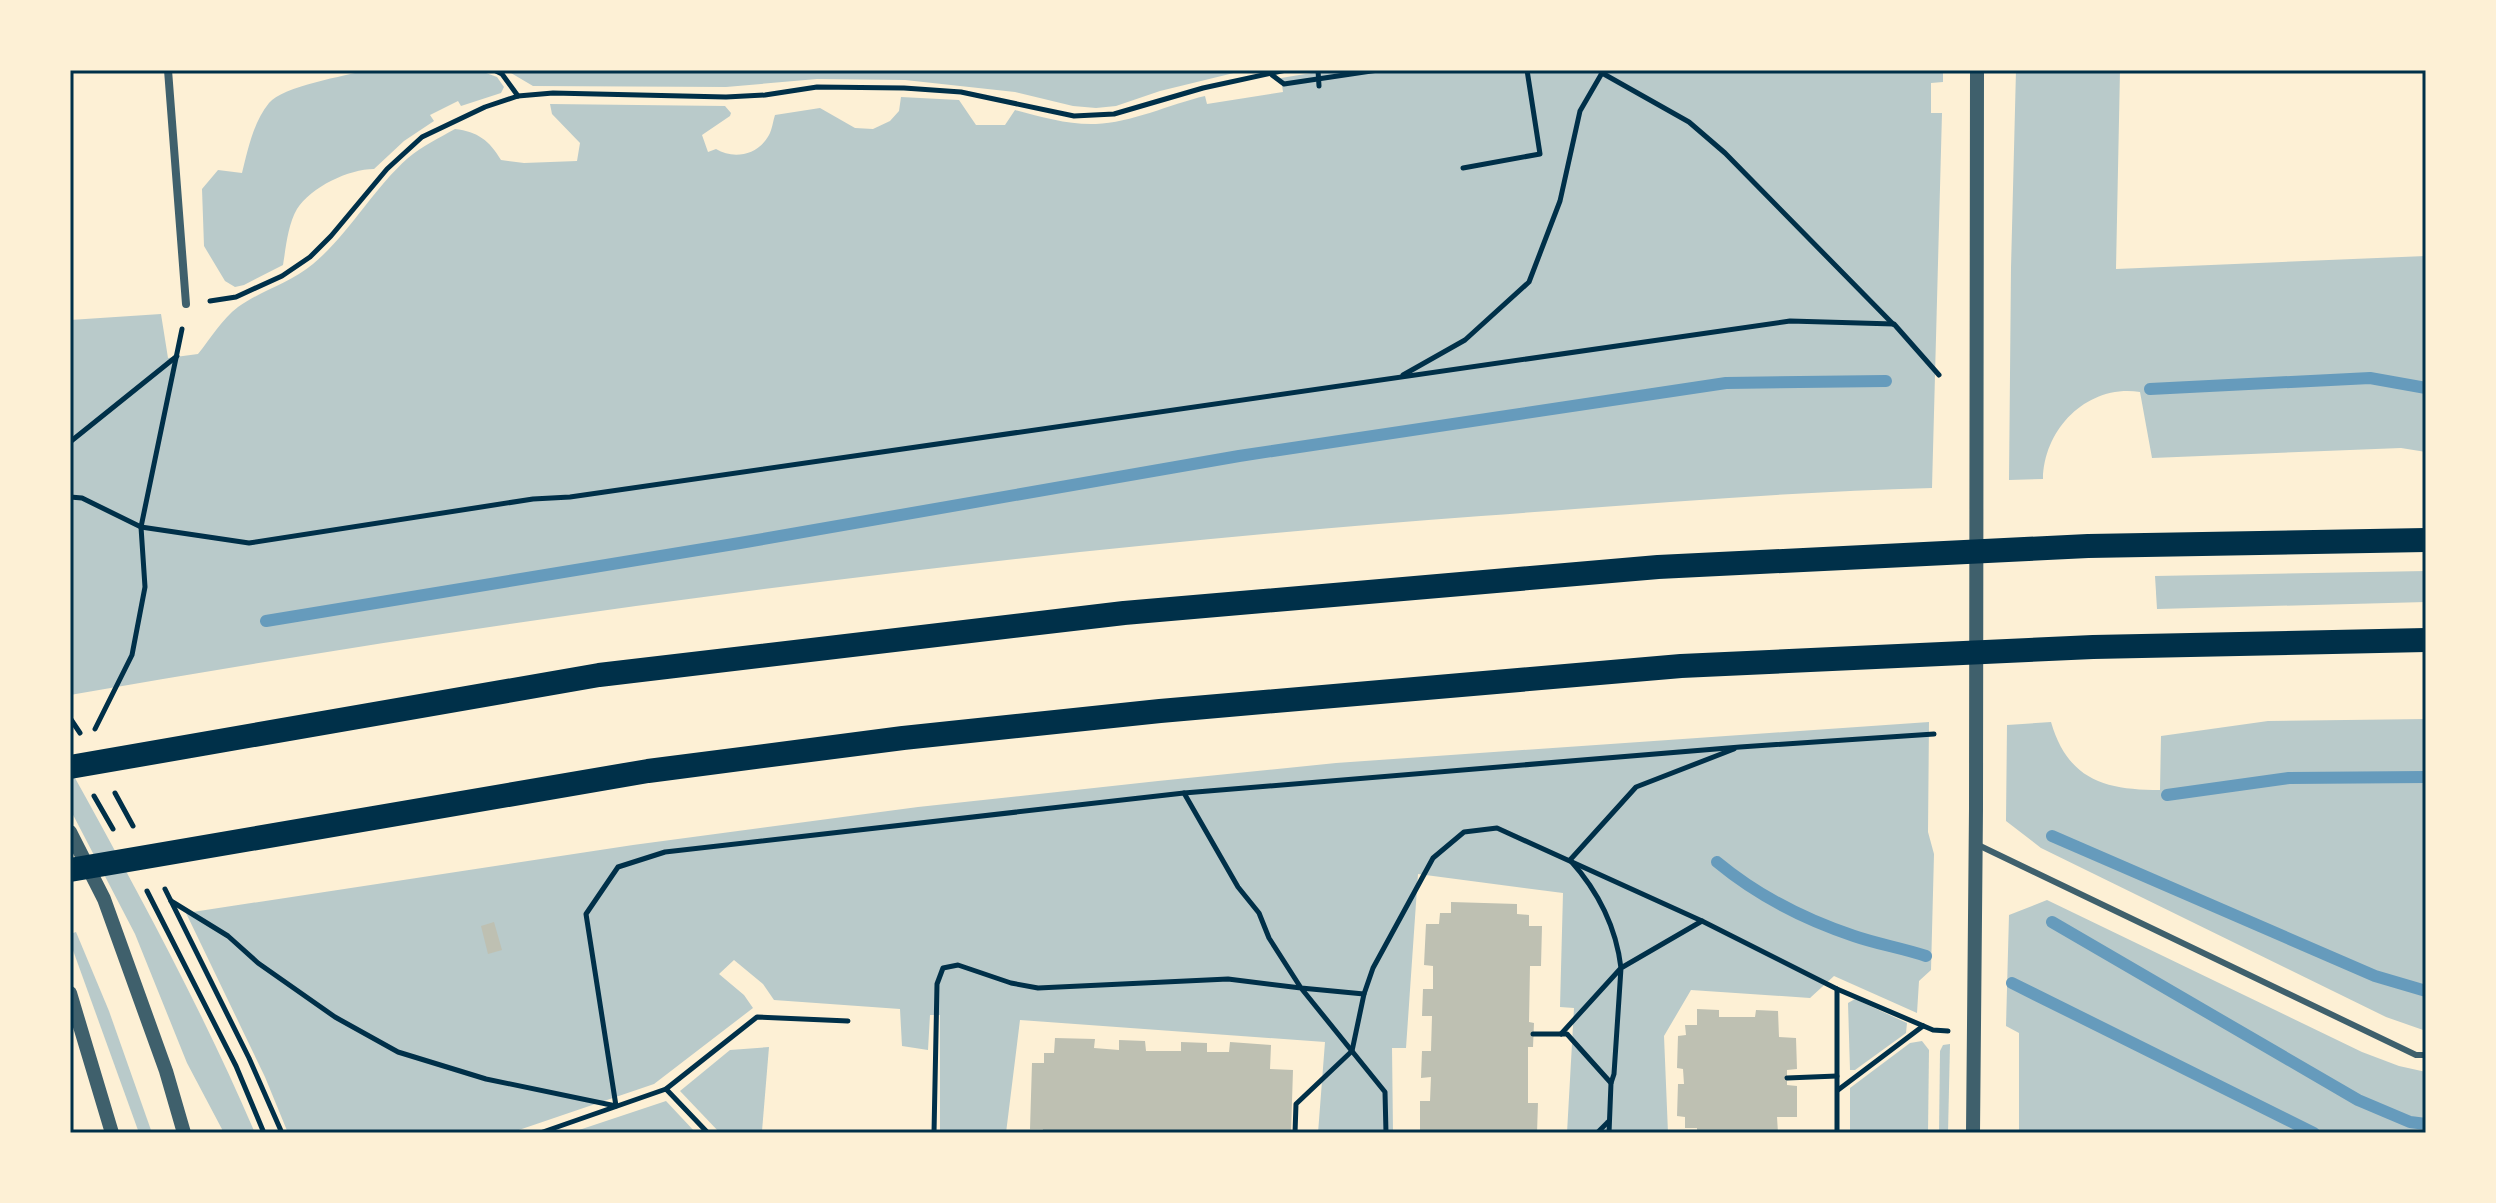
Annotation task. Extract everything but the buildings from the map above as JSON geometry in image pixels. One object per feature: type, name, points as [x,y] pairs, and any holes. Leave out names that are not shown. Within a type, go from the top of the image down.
[{"type":"highway","points":[[70,767],[599,675],[1124,613],[1658,567],[2088,546],[2426,540]]},
{"type":"highway","points":[[70,870],[648,771],[903,738],[1160,711],[1681,666],[2093,647],[2426,640]]},
{"type":"street","points":[[168,70],[186,304]]},
{"type":"street","points":[[1973,1133],[1977,70]]},
{"type":"street","points":[[70,832],[104,899],[166,1071],[184,1133]]},
{"type":"street","points":[[70,993],[112,1133]]},
{"type":"lane","points":[[1976,844],[2416,1055],[2426,1055]]},
{"type":"path","points":[[494,70],[502,74],[518,96]]},
{"type":"path","points":[[94,732],[132,655],[145,587],[141,527],[186,304],[236,297],[282,276],[310,257],[331,236],[366,191],[422,137],[485,107],[518,96],[553,93],[726,97],[817,87],[904,88],[961,92],[1074,116],[1114,114],[1203,88],[1286,70]]},
{"type":"path","points":[[1318,70],[1319,86]]},
{"type":"path","points":[[1271,74],[1284,84],[1378,70]]},
{"type":"path","points":[[1463,168],[1540,154],[1527,70]]},
{"type":"path","points":[[1399,378],[1465,340],[1529,282],[1560,201],[1580,111],[1601,72],[1689,122],[1713,143],[1894,324],[1939,375]]},
{"type":"path","points":[[70,497],[82,498],[141,527],[249,543],[533,499],[570,497],[1790,321],[1894,324]]},
{"type":"path","points":[[70,442],[177,356]]},
{"type":"path","points":[[70,718],[87,744]]},
{"type":"path","points":[[616,1106],[586,914],[618,867],[665,852],[1184,793],[1934,734]]},
{"type":"path","points":[[1570,860],[1636,787],[1740,747]]},
{"type":"path","points":[[110,784],[139,838]]},
{"type":"path","points":[[92,792],[119,840]]},
{"type":"path","points":[[1184,793],[1238,887],[1259,913],[1269,938],[1301,988],[1385,1092],[1386,1133]]},
{"type":"path","points":[[1295,1133],[1296,1104],[1352,1051],[1373,968],[1433,858],[1464,832],[1497,828],[1702,921],[1837,989],[1933,1030]]},
{"type":"path","points":[[1570,860],[1585,876],[1605,909],[1618,942],[1621,968],[1609,1133]]},
{"type":"path","points":[[158,876],[249,1058],[282,1133]]},
{"type":"path","points":[[140,878],[236,1066],[264,1133]]},
{"type":"path","points":[[171,901],[228,936],[258,963],[335,1017],[398,1052],[486,1079],[616,1106]]},
{"type":"path","points":[[1561,1034],[1621,968],[1702,921]]},
{"type":"path","points":[[934,1133],[935,1002],[943,968],[958,965],[1011,983],[1038,988],[1228,979],[1364,994]]},
{"type":"path","points":[[1837,989],[1837,1133]]},
{"type":"path","points":[[540,1133],[666,1089],[757,1017],[848,1021]]},
{"type":"path","points":[[1837,1090],[1923,1026]]},
{"type":"path","points":[[1533,1034],[1567,1034],[1611,1083]]},
{"type":"path","points":[[1787,1078],[1837,1076]]},
{"type":"path","points":[[666,1089],[708,1133]]},
{"type":"path","points":[[1597,1133],[1609,1121]]},
{"type":"shaded area","points":[[368,70],[478,70],[497,77],[504,87],[501,93],[461,106],[458,101],[430,115],[434,121],[404,141],[374,169],[353,172],[311,193],[294,215],[283,265],[244,285],[235,287],[225,281],[204,246],[202,189],[218,170],[242,173],[259,119],[276,97],[300,87]]},
{"type":"shaded area","points":[[506,70],[1246,70],[1160,91],[1116,106],[1096,108],[1073,106],[1015,92],[905,80],[817,79],[726,87],[533,86]]},
{"type":"shaded area","points":[[1330,70],[1943,70],[1943,82],[1931,83],[1931,113],[1942,113],[1932,488],[1762,496],[1304,530],[950,566],[421,637],[70,695],[70,320],[161,314],[168,358],[198,354],[232,312],[313,264],[338,239],[395,170],[425,146],[455,129],[482,138],[501,160],[524,163],[577,161],[580,143],[552,114],[550,104],[725,106],[730,116],[702,135],[708,152],[716,149],[738,155],[752,151],[764,142],[775,115],[820,108],[855,128],[873,129],[890,121],[899,111],[901,97],[959,100],[976,125],[1005,125],[1015,110],[1065,122],[1096,124],[1136,117],[1205,96],[1207,104],[1283,92],[1281,78]]},
{"type":"shaded area","points":[[2016,70],[2120,70],[2116,269],[2426,256],[2426,452],[2401,448],[2152,458],[2140,392],[2121,391],[2103,395],[2072,413],[2051,443],[2043,479],[2009,480]]},
{"type":"shaded area","points":[[2426,571],[2426,602],[2157,609],[2155,576]]},
{"type":"shaded area","points":[[2426,719],[2426,1031],[2386,1017],[2041,848],[2006,821],[2007,725],[2051,722],[2067,757],[2091,778],[2122,788],[2160,790],[2161,736],[2268,721]]},
{"type":"shaded area","points":[[1929,722],[1928,832],[1934,854],[1931,970],[1919,981],[1917,1013],[1834,976],[1810,998],[1691,990],[1664,1036],[1668,1133],[1567,1133],[1574,1008],[1560,1007],[1563,893],[1418,874],[1406,1048],[1392,1048],[1393,1133],[1318,1133],[1325,1042],[1020,1020],[1006,1133],[940,1133],[940,1015],[930,1015],[928,1050],[902,1046],[900,1009],[774,1000],[763,984],[734,960],[719,974],[744,995],[753,1008],[654,1084],[510,1133],[288,1133],[265,1077],[186,913],[633,845],[918,807],[1336,763]]},
{"type":"shaded area","points":[[70,769],[190,994],[255,1133],[224,1133],[187,1063],[135,934],[70,809]]},
{"type":"shaded area","points":[[2047,900],[2362,1052],[2426,1072],[2426,1133],[2019,1133],[2019,1033],[2006,1026],[2009,915]]},
{"type":"shaded area","points":[[76,932],[109,1011],[152,1133],[139,1133],[70,942],[70,934]]},
{"type":"shaded area","points":[[1855,999],[1907,1023],[1906,1033],[1855,1070],[1850,1070],[1848,1003]]},
{"type":"shaded area","points":[[1922,1041],[1929,1050],[1928,1133],[1850,1133],[1850,1088],[1910,1043]]},
{"type":"shaded area","points":[[1950,1044],[1948,1133],[1939,1133],[1940,1051],[1943,1045]]},
{"type":"shaded area","points":[[769,1047],[762,1131],[759,1133],[720,1133],[680,1091],[730,1050]]},
{"type":"shaded area","points":[[666,1101],[696,1133],[570,1133]]},
{"type":"waterway","points":[[2150,389],[2370,378],[2426,388]]},
{"type":"waterway","points":[[266,621],[1239,456],[1726,383],[1886,381]]},
{"type":"waterway","points":[[2167,795],[2289,778],[2426,777]]},
{"type":"waterway","points":[[2052,836],[2375,976],[2426,991]]},
{"type":"waterway","points":[[1717,862],[1749,886],[1799,914],[1854,936],[1926,956]]},
{"type":"waterway","points":[[2052,922],[2358,1100],[2410,1122],[2426,1124]]},
{"type":"waterway","points":[[2012,983],[2314,1133]]}]
